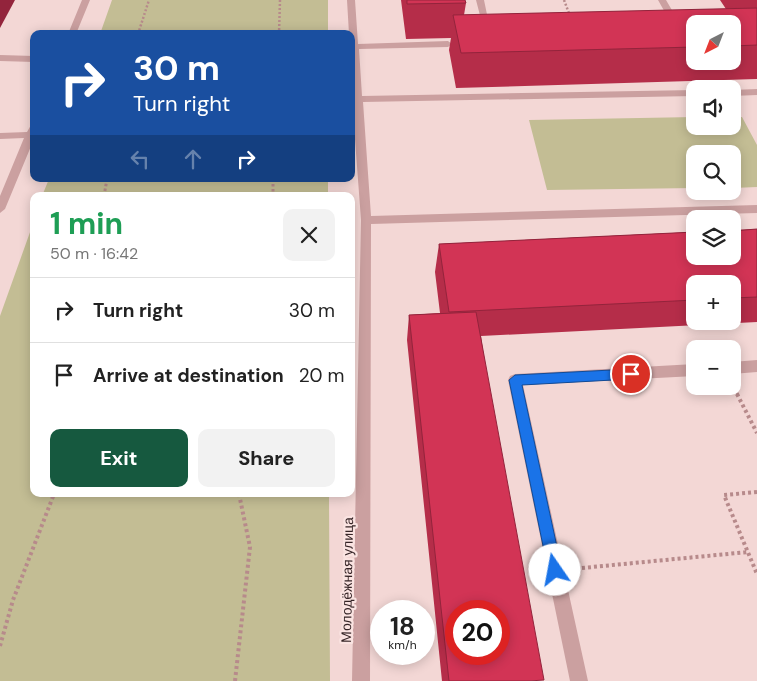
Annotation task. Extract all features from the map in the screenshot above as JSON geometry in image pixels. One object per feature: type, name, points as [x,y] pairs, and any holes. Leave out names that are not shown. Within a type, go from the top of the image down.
[{"type":"street","points":[[74,30],[86,0]]},
{"type":"street","name":"Молодёжная улица","points":[[351,0],[353,30]]},
{"type":"street","points":[[480,0],[488,31],[496,27]]},
{"type":"street","points":[[662,0],[670,23],[683,38],[686,38]]},
{"type":"street","points":[[355,46],[448,44]]},
{"type":"street","points":[[0,58],[30,59]]},
{"type":"street","name":"Молодёжная улица","points":[[355,64],[366,220],[361,681]]},
{"type":"street","points":[[741,93],[757,92]]},
{"type":"street","points":[[357,99],[686,93]]},
{"type":"street","points":[[0,136],[30,131]]},
{"type":"street","points":[[0,209],[30,136]]},
{"type":"street","points":[[366,220],[757,209]]},
{"type":"street","points":[[741,367],[757,366]]},
{"type":"street","points":[[579,681],[515,380],[686,370]]},
{"type":"path","points":[[139,30],[148,0]]},
{"type":"path","points":[[279,30],[280,0]]},
{"type":"path","points":[[564,0],[570,17]]},
{"type":"path","points":[[737,395],[757,433]]},
{"type":"path","points":[[757,492],[724,495],[757,574]]},
{"type":"path","points":[[0,646],[13,600],[53,497]]},
{"type":"path","points":[[235,681],[250,547],[241,497]]},
{"type":"path","points":[[555,570],[748,552]]},
{"type":"shaded area","points":[[112,0],[328,0],[328,30],[101,30]]},
{"type":"shaded area","points":[[686,117],[686,135],[741,135],[742,117],[757,145],[757,187],[741,188],[741,145],[686,145],[686,188],[547,190],[529,120]]},
{"type":"shaded area","points":[[48,182],[328,182],[328,192],[44,192]]},
{"type":"shaded area","points":[[30,232],[30,497],[329,497],[330,681],[0,681],[0,316]]},
{"type":"building","points":[[407,0],[465,0],[466,3],[407,4]]},
{"type":"building","points":[[757,8],[757,45],[741,46],[741,15],[686,15],[686,47],[461,53],[453,15]]},
{"type":"building","points":[[757,229],[757,297],[741,298],[741,275],[686,275],[686,300],[449,312],[439,244],[686,232],[686,265],[741,265],[741,230]]},
{"type":"building","points":[[476,312],[544,680],[449,681],[447,665],[510,665],[510,600],[445,600],[445,644],[409,315]]},
{"type":"route","points":[[555,570],[515,380],[631,374]]}]
